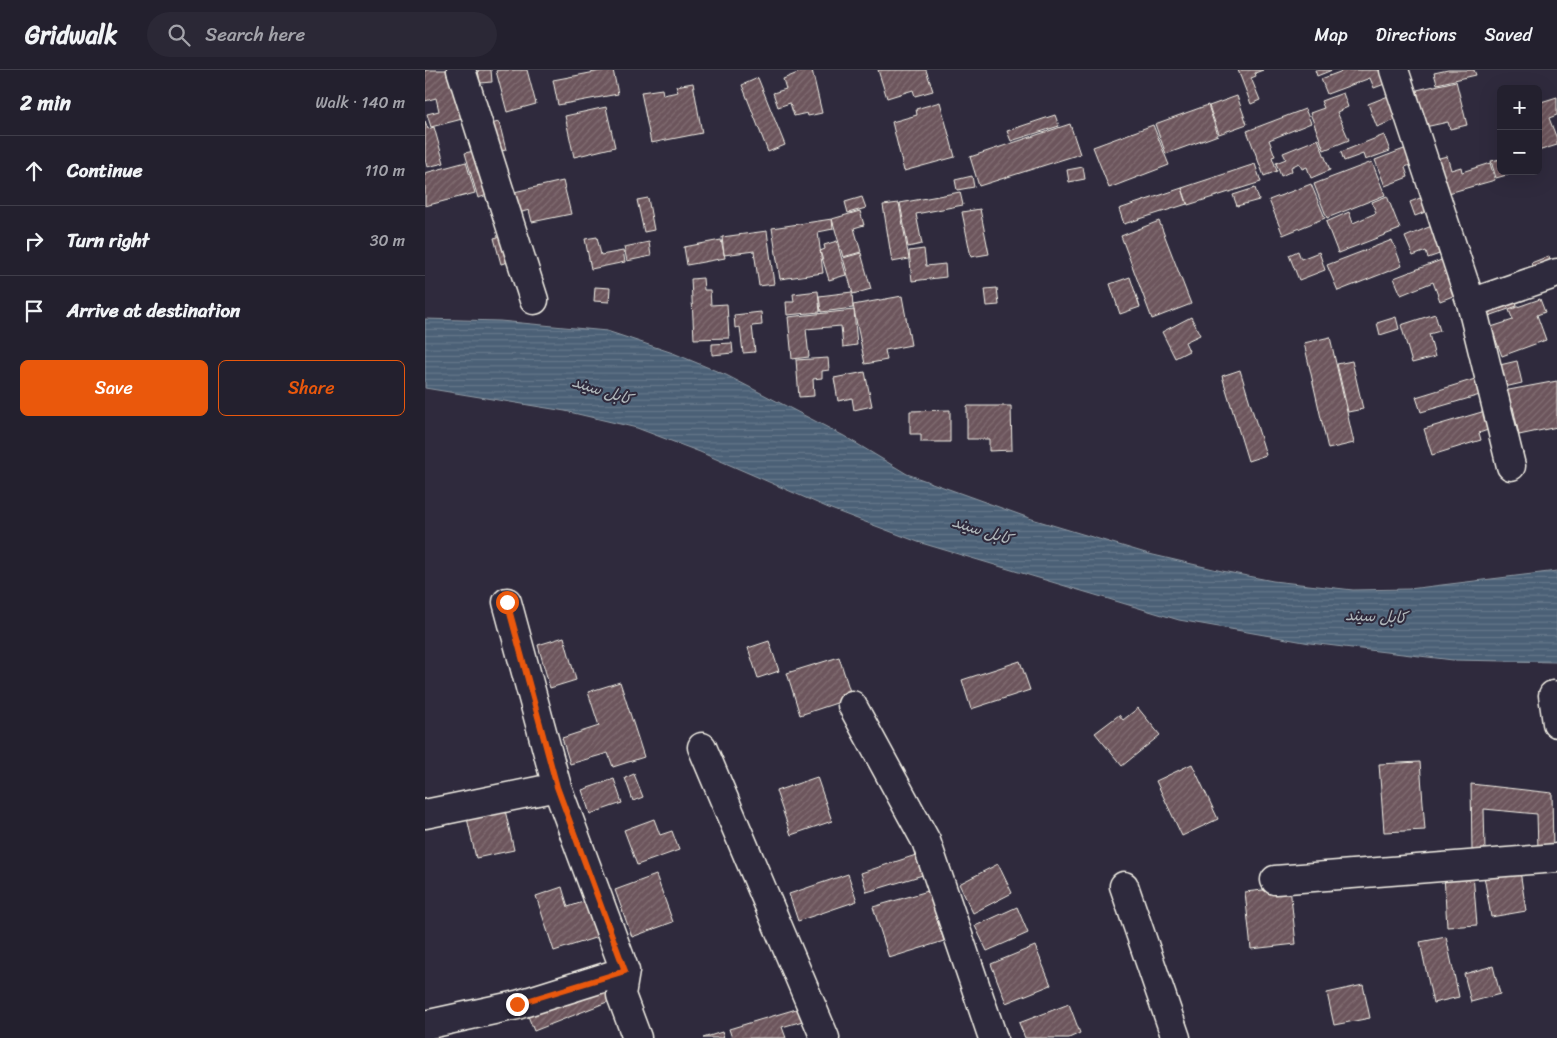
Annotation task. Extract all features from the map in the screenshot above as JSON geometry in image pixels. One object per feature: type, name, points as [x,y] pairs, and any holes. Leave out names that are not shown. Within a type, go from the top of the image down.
[{"type":"street","points":[[461,70],[534,300]]},
{"type":"street","points":[[1394,70],[1471,303],[1511,466]]},
{"type":"street","points":[[1471,303],[1557,274]]},
{"type":"street","points":[[507,602],[557,787],[625,971],[621,995],[637,1038]]},
{"type":"street","points":[[1553,695],[1557,723]]},
{"type":"street","points":[[853,705],[926,841],[993,1038]]},
{"type":"street","points":[[702,747],[825,1038]]},
{"type":"street","points":[[425,814],[557,787]]},
{"type":"street","points":[[1275,880],[1557,858]]},
{"type":"street","points":[[1124,886],[1176,1038]]},
{"type":"street","points":[[425,1025],[517,1004],[625,971]]},
{"type":"water","name":"کابل سيند","points":[[425,319],[500,321],[607,331],[673,353],[726,375],[844,436],[907,474],[1032,519],[1149,554],[1222,571],[1273,581],[1353,590],[1409,589],[1557,571],[1557,662],[1453,660],[1310,643],[1179,620],[918,542],[831,509],[700,452],[637,428],[565,411],[425,388]]},
{"type":"building","points":[[425,70],[452,70],[466,118],[431,127],[427,114],[439,111],[436,98],[425,101]]},
{"type":"building","points":[[478,70],[491,70],[492,82],[480,83]]},
{"type":"building","points":[[527,70],[536,104],[507,112],[496,71]]},
{"type":"building","points":[[613,70],[618,94],[558,105],[553,80]]},
{"type":"building","points":[[805,70],[812,70],[822,113],[808,116],[807,113],[794,116],[790,103],[778,107],[773,93],[786,89],[783,79]]},
{"type":"building","points":[[878,70],[926,70],[933,91],[915,96],[913,90],[887,98]]},
{"type":"building","points":[[1238,70],[1263,70],[1255,73],[1256,76],[1251,78],[1260,100],[1251,104]]},
{"type":"building","points":[[1315,70],[1332,70],[1317,76]]},
{"type":"building","points":[[1345,70],[1385,70],[1390,82],[1374,88],[1370,78],[1327,94],[1321,79]]},
{"type":"building","points":[[1448,70],[1474,70],[1476,75],[1437,84],[1434,73]]},
{"type":"building","points":[[758,78],[785,145],[768,152],[742,85]]},
{"type":"building","points":[[1456,81],[1467,125],[1450,129],[1448,122],[1425,127],[1417,90]]},
{"type":"building","points":[[693,83],[702,133],[651,143],[641,92],[662,89],[663,95],[678,92],[676,86]]},
{"type":"building","points":[[1343,93],[1348,107],[1337,112],[1349,140],[1324,150],[1310,113],[1324,108],[1321,101]]},
{"type":"building","points":[[1391,95],[1400,118],[1377,127],[1368,104]]},
{"type":"building","points":[[1237,96],[1247,124],[1219,134],[1209,106]]},
{"type":"building","points":[[1557,97],[1557,115],[1549,118],[1557,139],[1557,145],[1542,150],[1542,130],[1542,102]]},
{"type":"building","points":[[940,102],[955,157],[904,171],[892,122],[917,115],[916,109]]},
{"type":"building","points":[[1208,105],[1218,135],[1166,154],[1155,124]]},
{"type":"building","points":[[606,107],[615,147],[574,157],[565,116]]},
{"type":"building","points":[[1305,109],[1311,123],[1269,140],[1275,156],[1272,157],[1277,171],[1264,176],[1247,131]]},
{"type":"building","points":[[1055,115],[1059,126],[1011,141],[1007,131]]},
{"type":"building","points":[[425,121],[428,129],[434,127],[444,163],[427,167],[425,159]]},
{"type":"building","points":[[499,122],[506,150],[493,153],[486,125]]},
{"type":"building","points":[[1070,124],[1080,154],[979,186],[970,157]]},
{"type":"building","points":[[1153,125],[1169,165],[1109,188],[1093,147]]},
{"type":"building","points":[[1384,135],[1390,151],[1365,160],[1363,154],[1344,161],[1341,152]]},
{"type":"building","points":[[1318,139],[1330,170],[1311,178],[1307,167],[1302,169],[1299,163],[1291,167],[1292,171],[1281,176],[1276,163],[1286,159],[1283,153]]},
{"type":"building","points":[[1412,146],[1418,162],[1405,167],[1408,177],[1385,186],[1375,160]]},
{"type":"building","points":[[482,149],[494,193],[478,198],[465,153]]},
{"type":"building","points":[[1447,156],[1451,170],[1461,167],[1462,172],[1490,163],[1495,180],[1438,196],[1428,161]]},
{"type":"building","points":[[1497,160],[1497,175],[1507,175],[1496,178],[1491,161]]},
{"type":"building","points":[[466,162],[475,193],[425,206],[425,173]]},
{"type":"building","points":[[1372,162],[1385,195],[1327,218],[1314,184]]},
{"type":"building","points":[[1255,164],[1261,182],[1188,205],[1182,188]]},
{"type":"building","points":[[1083,167],[1085,179],[1069,182],[1067,170]]},
{"type":"building","points":[[972,176],[974,187],[957,190],[955,180]]},
{"type":"building","points":[[563,181],[571,214],[532,222],[529,210],[519,213],[514,192]]},
{"type":"building","points":[[1311,184],[1325,218],[1283,235],[1269,200]]},
{"type":"building","points":[[1182,188],[1187,204],[1124,224],[1119,209]]},
{"type":"building","points":[[1255,188],[1259,200],[1237,206],[1233,195]]},
{"type":"building","points":[[960,192],[963,205],[916,214],[922,244],[908,247],[900,203]]},
{"type":"building","points":[[1428,195],[1433,209],[1415,216],[1410,202]]},
{"type":"building","points":[[1387,196],[1400,229],[1338,253],[1326,222],[1349,212],[1353,223],[1376,213],[1372,202]]},
{"type":"building","points":[[862,197],[866,208],[848,213],[845,202]]},
{"type":"building","points":[[648,198],[654,230],[644,232],[637,200]]},
{"type":"building","points":[[899,203],[909,259],[892,262],[883,205]]},
{"type":"building","points":[[980,209],[989,254],[971,257],[962,212]]},
{"type":"building","points":[[860,211],[864,225],[854,228],[861,252],[843,257],[832,219]]},
{"type":"building","points":[[832,219],[833,229],[818,232],[823,273],[780,279],[772,228]]},
{"type":"building","points":[[1159,221],[1191,304],[1152,319],[1121,236]]},
{"type":"building","points":[[1434,225],[1445,252],[1428,258],[1426,251],[1413,256],[1405,237]]},
{"type":"building","points":[[767,231],[774,284],[759,286],[754,251],[724,255],[722,237]]},
{"type":"building","points":[[509,234],[516,260],[501,264],[494,238]]},
{"type":"building","points":[[597,237],[601,255],[623,251],[625,262],[591,269],[585,239]]},
{"type":"building","points":[[721,240],[725,258],[687,265],[684,247]]},
{"type":"building","points":[[1392,240],[1402,266],[1338,291],[1327,265]]},
{"type":"building","points":[[837,241],[846,275],[829,280],[820,251],[825,249],[824,245]]},
{"type":"building","points":[[649,242],[651,256],[627,261],[624,247]]},
{"type":"building","points":[[924,249],[926,266],[945,264],[946,277],[912,281],[909,251]]},
{"type":"building","points":[[1298,251],[1301,259],[1319,252],[1325,270],[1299,280],[1289,255]]},
{"type":"building","points":[[861,253],[871,289],[853,294],[843,258]]},
{"type":"building","points":[[1549,256],[1553,268],[1535,274],[1531,263]]},
{"type":"building","points":[[1444,259],[1458,294],[1440,301],[1433,282],[1401,295],[1394,278]]},
{"type":"building","points":[[1130,277],[1140,307],[1120,314],[1110,284]]},
{"type":"building","points":[[703,278],[704,290],[710,290],[711,305],[727,304],[729,338],[694,339],[691,279]]},
{"type":"building","points":[[595,287],[610,288],[609,302],[594,301]]},
{"type":"building","points":[[997,288],[999,305],[987,306],[985,289]]},
{"type":"building","points":[[818,291],[820,312],[787,315],[786,302],[794,302],[793,294]]},
{"type":"building","points":[[852,292],[853,308],[821,312],[819,296]]},
{"type":"building","points":[[1513,293],[1517,306],[1489,316],[1485,303]]},
{"type":"building","points":[[902,296],[911,345],[885,350],[887,360],[865,364],[853,305]]},
{"type":"building","points":[[1540,299],[1545,312],[1537,315],[1546,340],[1502,356],[1491,327],[1513,320],[1509,310]]},
{"type":"building","points":[[854,310],[857,345],[843,347],[841,326],[806,329],[809,357],[792,359],[788,317]]},
{"type":"building","points":[[761,312],[762,325],[752,326],[755,352],[743,353],[740,327],[735,328],[734,315]]},
{"type":"building","points":[[1435,314],[1440,331],[1429,334],[1435,357],[1412,363],[1401,325]]},
{"type":"building","points":[[1191,317],[1200,335],[1185,342],[1189,351],[1175,358],[1162,332]]},
{"type":"building","points":[[1396,317],[1399,329],[1380,335],[1377,323]]},
{"type":"building","points":[[1330,337],[1354,443],[1328,449],[1304,343]]},
{"type":"building","points":[[732,343],[733,353],[712,355],[712,344]]},
{"type":"building","points":[[828,358],[829,370],[822,371],[822,378],[813,379],[814,396],[799,397],[796,360]]},
{"type":"building","points":[[1352,361],[1363,409],[1348,412],[1337,364]]},
{"type":"building","points":[[1517,361],[1522,383],[1496,389],[1491,367]]},
{"type":"building","points":[[1240,370],[1266,455],[1248,461],[1222,376]]},
{"type":"building","points":[[865,372],[872,406],[854,410],[852,398],[838,401],[834,378]]},
{"type":"building","points":[[1475,379],[1480,395],[1421,412],[1416,397]]},
{"type":"building","points":[[1557,381],[1557,427],[1519,435],[1513,407],[1502,409],[1498,392]]},
{"type":"building","points":[[967,406],[1011,406],[1012,450],[989,451],[989,439],[967,439]]},
{"type":"building","points":[[1492,409],[1497,427],[1479,433],[1481,440],[1432,455],[1424,429]]},
{"type":"building","points":[[950,410],[950,442],[921,442],[921,434],[910,434],[910,411]]},
{"type":"building","points":[[564,637],[576,680],[550,688],[538,645]]},
{"type":"building","points":[[769,641],[779,671],[758,678],[748,648]]},
{"type":"building","points":[[839,657],[852,698],[800,715],[787,673]]},
{"type":"building","points":[[1020,661],[1030,690],[971,709],[962,680]]},
{"type":"building","points":[[620,682],[644,757],[613,767],[608,753],[570,764],[562,738],[599,726],[588,692]]},
{"type":"building","points":[[1138,708],[1160,735],[1122,766],[1095,733],[1119,715],[1123,720]]},
{"type":"building","points":[[1420,762],[1425,830],[1384,832],[1379,764]]},
{"type":"building","points":[[1192,764],[1218,819],[1182,836],[1156,781]]},
{"type":"building","points":[[634,774],[643,797],[633,801],[625,778]]},
{"type":"building","points":[[817,777],[832,821],[791,835],[776,791]]},
{"type":"building","points":[[614,779],[622,803],[590,814],[582,790]]},
{"type":"building","points":[[1471,784],[1552,793],[1553,851],[1538,849],[1537,814],[1484,809],[1485,851],[1472,852]]},
{"type":"building","points":[[505,810],[514,850],[476,858],[467,818]]},
{"type":"building","points":[[654,819],[660,835],[672,831],[679,850],[637,865],[624,830]]},
{"type":"building","points":[[919,854],[926,874],[867,892],[861,873]]},
{"type":"building","points":[[998,864],[1012,893],[973,913],[959,884]]},
{"type":"building","points":[[1519,864],[1526,911],[1491,917],[1483,870]]},
{"type":"building","points":[[848,874],[857,901],[798,921],[789,894]]},
{"type":"building","points":[[1473,874],[1477,925],[1447,927],[1444,875]]},
{"type":"building","points":[[656,875],[673,922],[632,937],[615,890]]},
{"type":"building","points":[[562,887],[568,907],[589,900],[601,936],[554,951],[536,896]]},
{"type":"building","points":[[1290,887],[1296,944],[1251,949],[1245,892]]},
{"type":"building","points":[[928,891],[944,941],[889,958],[873,907]]},
{"type":"building","points":[[1017,907],[1028,933],[987,951],[975,926]]},
{"type":"building","points":[[1446,937],[1459,997],[1433,1003],[1420,942]]},
{"type":"building","points":[[1035,946],[1051,985],[1006,1003],[991,964]]},
{"type":"building","points":[[1493,966],[1500,994],[1471,1002],[1464,974]]},
{"type":"building","points":[[606,985],[612,1000],[534,1031],[528,1016]]},
{"type":"building","points":[[1363,985],[1370,1018],[1334,1025],[1327,993]]},
{"type":"building","points":[[1069,1004],[1080,1033],[1069,1038],[1025,1038],[1019,1023]]},
{"type":"building","points":[[803,1007],[806,1020],[782,1027],[786,1038],[732,1038],[729,1029]]},
{"type":"building","points":[[722,1032],[724,1038],[703,1038]]},
{"type":"route","points":[[507,602],[557,787],[625,971],[517,1004]]}]
